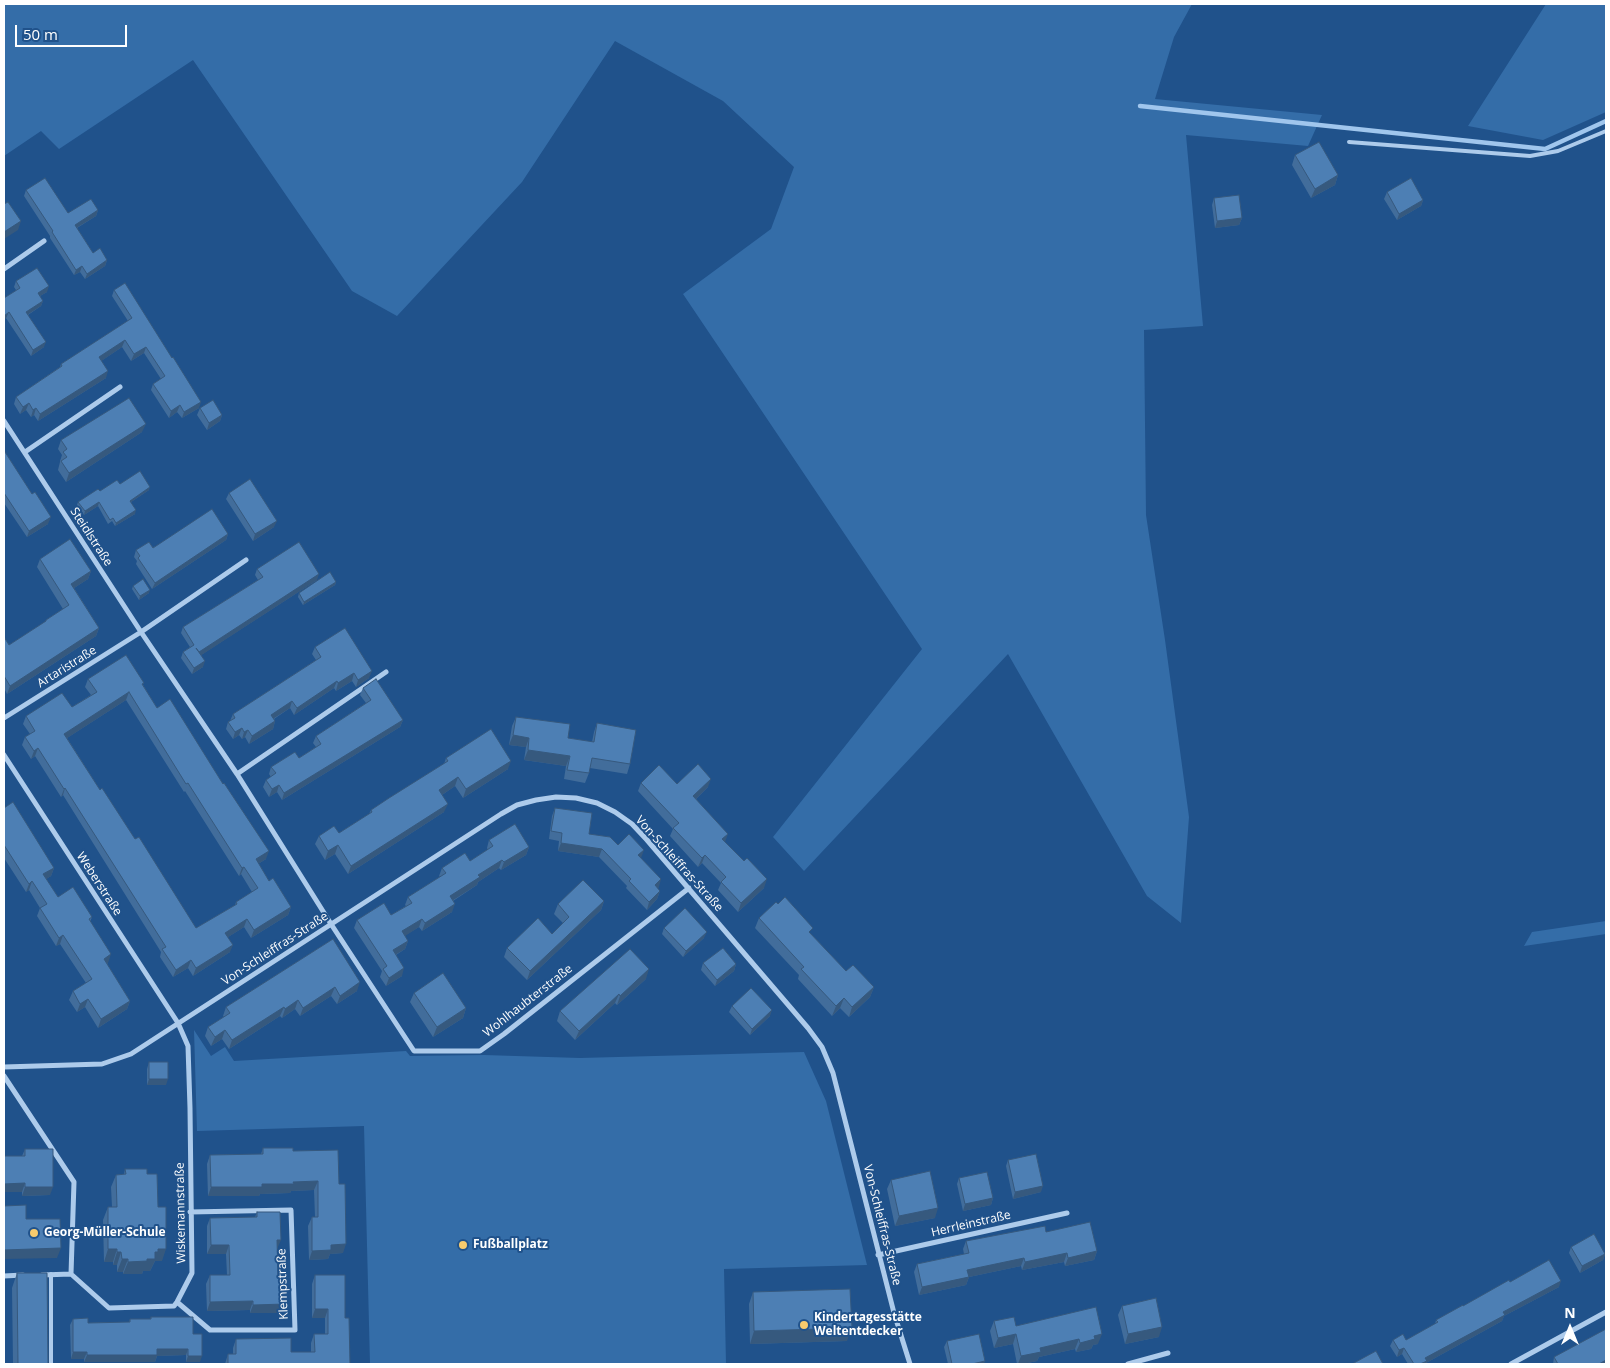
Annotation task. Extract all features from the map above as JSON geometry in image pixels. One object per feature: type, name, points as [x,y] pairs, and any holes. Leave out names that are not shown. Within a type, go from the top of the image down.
[{"type":"street","points":[[4,269],[44,241]]},
{"type":"street","points":[[25,452],[120,387]]},
{"type":"street","name":"Steidlstraße","points":[[4,421],[141,632],[237,774],[331,924]]},
{"type":"street","points":[[141,632],[246,560]]},
{"type":"street","name":"Artaristraße","points":[[4,718],[141,632]]},
{"type":"street","points":[[237,774],[386,672]]},
{"type":"street","name":"Weberstraße","points":[[4,755],[178,1024]]},
{"type":"street","name":"Von-Schleiffras-Straße","points":[[4,1067],[102,1064],[131,1054],[500,814],[517,805],[556,797],[576,798],[590,802],[615,812],[632,824],[689,888],[822,1046],[833,1073],[878,1255],[910,1364]]},
{"type":"street","name":"Wohlhaubterstraße","points":[[331,924],[414,1051],[480,1051],[689,888]]},
{"type":"street","name":"Wiskemannstraße","points":[[177,1302],[192,1273],[188,1046],[178,1024]]},
{"type":"street","points":[[4,1076],[74,1182],[71,1274]]},
{"type":"street","name":"Klempstraße","points":[[177,1302],[210,1330],[295,1330],[291,1210],[190,1212]]},
{"type":"street","name":"Herrleinstraße","points":[[878,1255],[1067,1212]]},
{"type":"street","points":[[4,1276],[71,1274],[109,1308],[174,1306],[177,1302]]},
{"type":"street","points":[[1511,1364],[1606,1312]]},
{"type":"street","points":[[1128,1364],[1168,1353]]},
{"type":"lane","points":[[1349,142],[1530,156],[1558,151],[1606,130]]},
{"type":"lane","points":[[51,1274],[52,1364]]},
{"type":"shaded area","points":[[4,4],[1192,4],[1174,37],[1155,99],[1322,115],[1308,146],[1186,135],[1203,326],[1144,330],[1146,515],[1189,817],[1181,923],[1147,896],[1008,654],[804,871],[773,837],[922,649],[683,294],[771,229],[794,167],[723,101],[615,41],[522,182],[397,316],[352,291],[193,60],[59,149],[41,131],[4,156]]},
{"type":"shaded area","points":[[1546,4],[1606,4],[1606,112],[1543,140],[1468,126]]},
{"type":"shaded area","points":[[1606,921],[1606,934],[1524,946],[1532,932]]},
{"type":"shaded area","points":[[194,1030],[211,1056],[225,1047],[234,1061],[406,1051],[410,1056],[484,1055],[580,1058],[804,1052],[826,1101],[867,1265],[724,1269],[726,1364],[370,1364],[364,1126],[197,1131]]},
{"type":"building","points":[[1319,142],[1338,175],[1315,189],[1295,155]]},
{"type":"building","points":[[45,178],[68,213],[91,199],[98,210],[75,225],[93,253],[100,248],[107,260],[87,274],[82,266],[76,270],[26,190]]},
{"type":"building","points":[[1411,178],[1423,200],[1399,214],[1387,192]]},
{"type":"building","points":[[1239,195],[1242,218],[1217,221],[1214,198]]},
{"type":"building","points":[[8,202],[21,221],[4,232],[4,204]]},
{"type":"building","points":[[37,268],[49,286],[38,293],[43,301],[26,312],[46,342],[33,350],[9,312],[4,316],[4,298],[20,288],[16,281]]},
{"type":"building","points":[[125,283],[201,402],[184,412],[180,405],[171,411],[153,384],[165,376],[146,347],[134,354],[125,340],[99,357],[108,371],[40,414],[36,408],[33,410],[29,403],[23,407],[16,397],[62,366],[61,364],[132,318],[114,290]]},
{"type":"building","points":[[129,398],[146,424],[69,473],[61,461],[67,457],[63,452],[67,449],[61,440]]},
{"type":"building","points":[[213,400],[222,415],[209,423],[200,408]]},
{"type":"building","points":[[5,452],[32,494],[35,492],[51,517],[29,531],[4,493]]},
{"type":"building","points":[[140,471],[150,487],[130,501],[136,510],[116,523],[113,518],[110,520],[99,502],[85,511],[78,502],[117,480],[120,484]]},
{"type":"building","points":[[250,479],[277,521],[255,534],[229,493]]},
{"type":"building","points":[[212,509],[228,534],[155,583],[138,558],[140,556],[136,550],[149,542],[153,548]]},
{"type":"building","points":[[70,539],[91,571],[71,584],[99,628],[10,686],[4,676],[4,637],[9,645],[69,605],[40,559]]},
{"type":"building","points":[[299,542],[319,574],[199,652],[196,648],[205,661],[194,668],[183,652],[194,645],[183,627],[263,577],[257,569]]},
{"type":"building","points":[[330,572],[336,582],[304,602],[299,593]]},
{"type":"building","points":[[143,579],[150,590],[140,596],[133,586]]},
{"type":"building","points":[[345,628],[372,671],[358,680],[354,673],[338,683],[337,681],[297,708],[292,701],[271,715],[275,721],[252,736],[248,730],[244,732],[242,728],[235,732],[228,722],[235,718],[233,714],[321,657],[315,647]]},
{"type":"building","points":[[126,655],[157,708],[170,699],[223,784],[269,851],[256,859],[269,881],[273,878],[291,907],[254,930],[247,919],[225,933],[233,945],[196,968],[191,960],[176,970],[162,949],[166,947],[65,788],[38,748],[34,751],[25,737],[35,731],[26,716],[62,693],[72,707],[97,692],[88,679]],"holes":[[[129,692],[186,784],[188,783],[242,868],[244,867],[258,888],[236,902],[237,904],[196,928],[139,837],[135,839],[102,788],[100,790],[64,734]]]},
{"type":"building","points":[[376,679],[403,720],[284,793],[279,785],[272,789],[266,780],[276,773],[271,767],[295,752],[299,758],[321,744],[316,736],[371,700],[363,688]]},
{"type":"building","points":[[516,717],[570,724],[568,738],[594,742],[597,723],[636,730],[630,764],[592,758],[589,773],[567,770],[570,756],[528,750],[529,738],[513,735]]},
{"type":"building","points":[[491,729],[511,761],[466,789],[458,777],[439,790],[448,804],[351,866],[338,845],[328,851],[319,836],[334,826],[339,833],[372,812],[371,810],[389,798],[448,761],[446,758]]},
{"type":"building","points":[[698,764],[711,779],[693,796],[728,834],[722,839],[744,861],[747,858],[767,879],[741,903],[721,882],[726,877],[705,855],[702,858],[673,828],[679,823],[641,783],[659,765],[677,784]]},
{"type":"building","points":[[13,802],[54,868],[43,874],[58,897],[73,887],[92,917],[89,919],[111,954],[104,959],[130,1001],[101,1019],[88,999],[80,1004],[73,991],[92,979],[63,935],[59,938],[40,908],[47,904],[32,881],[29,884],[4,845],[4,808]]},
{"type":"building","points":[[555,808],[592,813],[589,834],[610,837],[618,845],[629,834],[644,850],[638,855],[661,879],[655,885],[660,891],[649,902],[629,881],[631,879],[602,849],[561,843],[562,833],[551,831]]},
{"type":"building","points":[[515,824],[529,847],[504,862],[502,860],[450,896],[455,904],[425,923],[422,919],[402,931],[408,941],[393,950],[404,968],[389,978],[383,969],[387,966],[357,920],[384,903],[391,915],[412,903],[408,897],[446,873],[442,868],[465,853],[470,861],[493,846],[489,840]]},
{"type":"building","points":[[583,880],[604,901],[530,971],[507,948],[538,918],[552,934],[569,917],[558,904]]},
{"type":"building","points":[[785,897],[813,928],[809,932],[846,971],[853,965],[874,987],[852,1007],[844,998],[836,1006],[801,969],[804,967],[759,918],[776,902],[778,904]]},
{"type":"building","points":[[685,908],[707,932],[686,951],[664,928]]},
{"type":"building","points":[[333,939],[360,982],[340,996],[335,987],[303,1008],[298,1000],[232,1040],[225,1030],[215,1037],[208,1027],[230,1013],[226,1007]]},
{"type":"building","points":[[723,948],[736,964],[717,980],[703,963]]},
{"type":"building","points":[[630,949],[649,969],[579,1031],[560,1011]]},
{"type":"building","points":[[443,973],[466,1008],[437,1027],[414,993]]},
{"type":"building","points":[[751,988],[772,1010],[752,1029],[732,1006]]},
{"type":"building","points":[[149,1062],[168,1062],[168,1079],[149,1079]]},
{"type":"building","points":[[263,1148],[293,1148],[293,1151],[338,1150],[339,1184],[345,1184],[346,1244],[331,1245],[331,1250],[312,1251],[312,1217],[318,1217],[318,1181],[293,1182],[294,1184],[262,1184],[262,1187],[211,1187],[210,1155],[263,1154]]},
{"type":"building","points":[[25,1149],[53,1149],[53,1187],[25,1187],[25,1183],[4,1184],[4,1156],[25,1156]]},
{"type":"building","points":[[1036,1154],[1043,1186],[1015,1192],[1008,1160]]},
{"type":"building","points":[[125,1169],[147,1169],[147,1174],[157,1174],[158,1207],[166,1207],[166,1249],[158,1249],[158,1252],[155,1252],[155,1259],[128,1262],[128,1259],[122,1259],[121,1252],[117,1252],[117,1249],[108,1249],[108,1207],[117,1207],[116,1175],[126,1174]]},
{"type":"building","points":[[930,1171],[938,1208],[899,1216],[891,1180]]},
{"type":"building","points":[[987,1172],[993,1198],[965,1204],[959,1178]]},
{"type":"building","points":[[26,1205],[26,1219],[60,1219],[61,1248],[4,1250],[4,1206]]},
{"type":"building","points":[[257,1212],[280,1212],[281,1240],[277,1240],[278,1278],[284,1278],[285,1304],[253,1305],[253,1301],[210,1302],[210,1275],[230,1275],[229,1245],[211,1245],[210,1218],[257,1217]]},
{"type":"building","points":[[1090,1222],[1097,1251],[1068,1258],[1067,1253],[1025,1262],[1024,1258],[967,1270],[969,1277],[922,1287],[917,1264],[969,1253],[966,1241],[1045,1226],[1046,1232]]},
{"type":"building","points":[[1594,1234],[1605,1254],[1582,1266],[1571,1247]]},
{"type":"building","points":[[1549,1260],[1561,1281],[1503,1312],[1505,1315],[1425,1358],[1427,1361],[1414,1364],[1404,1348],[1399,1350],[1393,1340],[1403,1334],[1406,1340],[1438,1322],[1436,1320]]},
{"type":"building","points":[[17,1273],[47,1273],[48,1364],[18,1364]]},
{"type":"building","points":[[315,1275],[345,1275],[345,1318],[349,1318],[350,1364],[228,1364],[228,1354],[236,1354],[236,1339],[291,1338],[291,1352],[315,1352],[314,1334],[328,1334],[328,1309],[315,1309]]},
{"type":"building","points":[[850,1289],[852,1328],[754,1331],[753,1292]]},
{"type":"building","points":[[1156,1298],[1162,1327],[1128,1334],[1122,1306]]},
{"type":"building","points":[[1096,1307],[1102,1334],[1094,1336],[1095,1339],[1080,1343],[1079,1339],[1040,1348],[1041,1352],[1021,1356],[1016,1334],[998,1338],[994,1321],[1014,1317],[1016,1326]]},
{"type":"building","points":[[151,1317],[193,1317],[193,1334],[202,1334],[202,1356],[188,1356],[188,1349],[157,1349],[157,1355],[87,1355],[87,1352],[73,1352],[73,1319],[88,1318],[88,1323],[130,1322],[130,1319],[151,1319]]},
{"type":"building","points":[[1606,1329],[1606,1360],[1599,1364],[1558,1364],[1554,1357]]},
{"type":"building","points":[[979,1334],[985,1361],[972,1364],[952,1364],[947,1341]]},
{"type":"building","points":[[1376,1351],[1383,1364],[1352,1364]]},
{"type":"waterway","points":[[1140,106],[1545,149],[1606,121]]},
{"type":"place","name":"Georg-Müller-Schule","points":[[34,1233]]},
{"type":"place","name":"Fußballplatz","points":[[463,1245]]},
{"type":"place","name":"Kindertagesstätte Weltentdecker","points":[[804,1325]]}]
